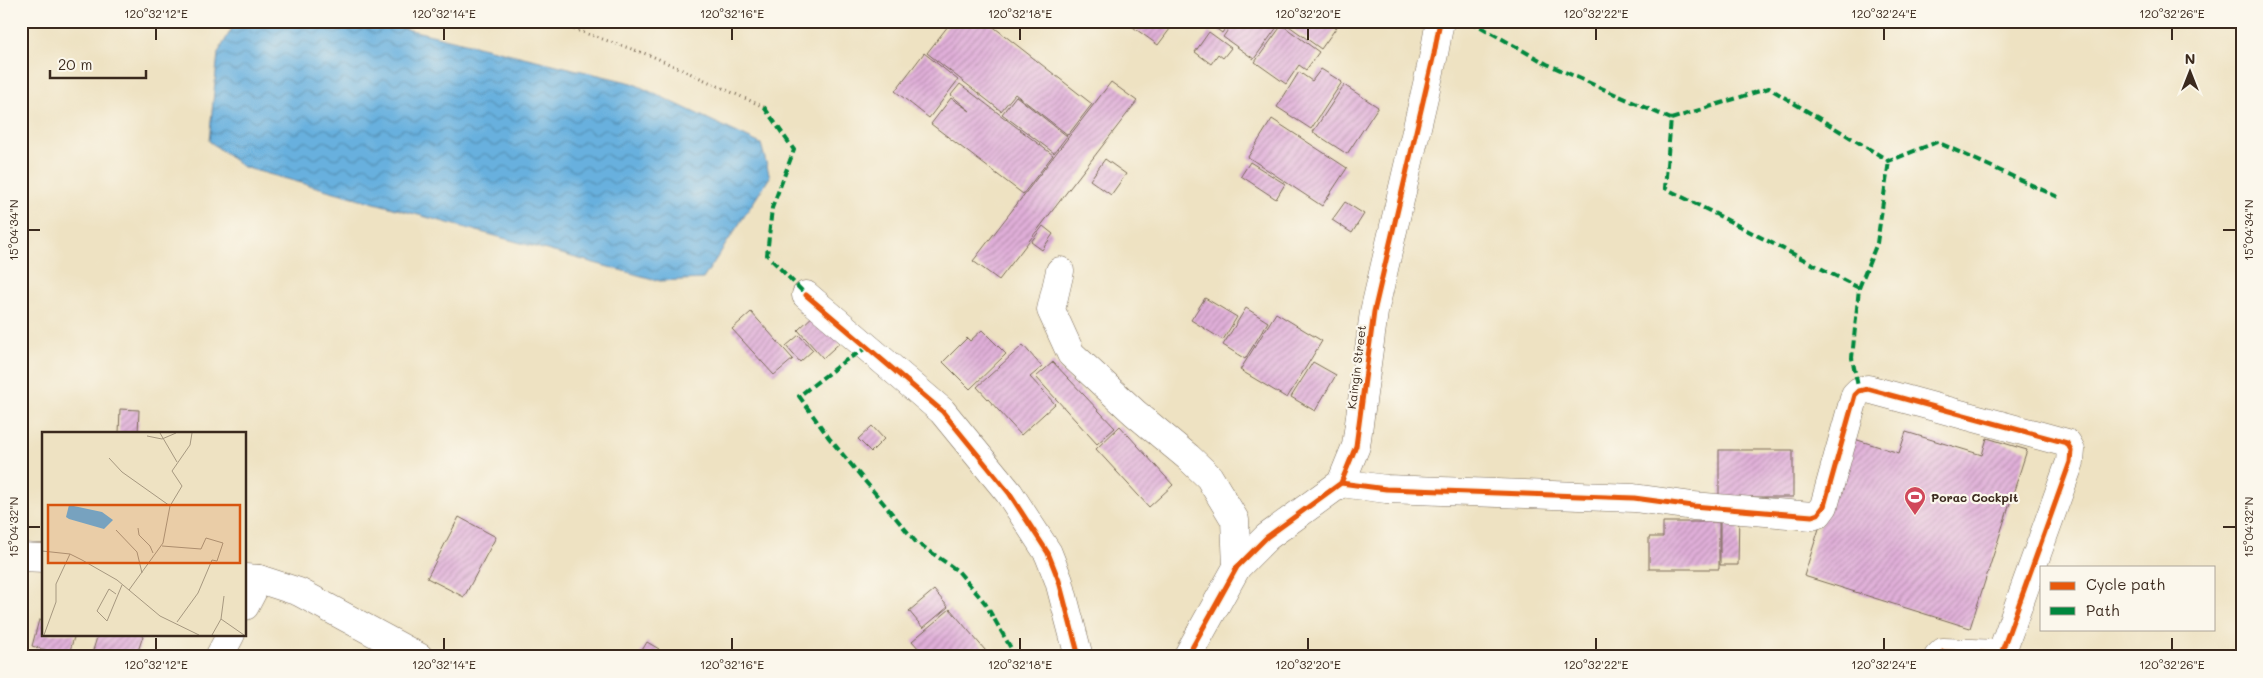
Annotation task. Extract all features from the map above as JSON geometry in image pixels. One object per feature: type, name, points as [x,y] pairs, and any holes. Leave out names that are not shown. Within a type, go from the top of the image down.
[{"type":"street","name":"Kaingin Street","points":[[1341,483],[1356,446],[1374,312],[1440,21]]},
{"type":"street","points":[[1060,271],[1051,310],[1071,354],[1135,413],[1188,456],[1209,477],[1235,520],[1237,567]]},
{"type":"street","points":[[806,295],[942,411],[1009,493],[1048,553],[1059,581],[1079,657]]},
{"type":"street","points":[[1187,657],[1237,567],[1267,536],[1341,483],[1386,489],[1634,498],[1693,506],[1812,516],[1818,514],[1824,506],[1855,395],[1859,391],[1868,389],[2067,443],[2071,450],[2070,462],[2001,654],[1943,652],[1938,657]]},
{"type":"street","points":[[21,557],[42,558]]},
{"type":"street","points":[[246,602],[252,578],[298,592],[419,657]]},
{"type":"street","points":[[219,657],[230,636]]},
{"type":"path","points":[[550,21],[652,56],[764,107]]},
{"type":"water","points":[[236,21],[373,21],[632,83],[761,144],[770,177],[703,279],[660,281],[243,167],[209,141],[218,53]]},
{"type":"building","points":[[952,21],[986,21],[1092,104],[1068,135],[1015,94],[1001,111],[927,53]]},
{"type":"building","points":[[1133,21],[1176,21],[1158,45],[1130,25]]},
{"type":"building","points":[[1213,21],[1230,21],[1222,33],[1210,24]]},
{"type":"building","points":[[1234,21],[1277,21],[1280,23],[1254,59],[1223,37]]},
{"type":"building","points":[[1282,21],[1341,21],[1321,49]]},
{"type":"building","points":[[1282,25],[1319,52],[1306,70],[1299,65],[1286,84],[1255,62]]},
{"type":"building","points":[[1209,32],[1231,48],[1223,58],[1218,54],[1211,64],[1195,52]]},
{"type":"building","points":[[924,53],[958,80],[929,118],[895,91]]},
{"type":"building","points":[[1321,69],[1342,82],[1311,129],[1277,107],[1299,72],[1312,81]]},
{"type":"building","points":[[1111,82],[1137,101],[999,280],[973,261]]},
{"type":"building","points":[[960,84],[1053,155],[1023,194],[931,124],[951,98],[970,111],[951,95]]},
{"type":"building","points":[[1344,85],[1378,107],[1347,154],[1313,132]]},
{"type":"building","points":[[1016,96],[1067,136],[1054,153],[1002,114]]},
{"type":"building","points":[[1272,119],[1347,168],[1322,206],[1248,157]]},
{"type":"building","points":[[1105,159],[1126,174],[1111,195],[1090,180]]},
{"type":"building","points":[[1250,162],[1285,184],[1276,199],[1241,176]]},
{"type":"building","points":[[1345,202],[1364,214],[1352,233],[1332,220]]},
{"type":"building","points":[[1043,226],[1053,234],[1042,250],[1031,242]]},
{"type":"building","points":[[1205,298],[1237,317],[1223,340],[1191,320]]},
{"type":"building","points":[[1246,308],[1268,322],[1245,359],[1223,345]]},
{"type":"building","points":[[818,311],[844,339],[823,358],[798,330]]},
{"type":"building","points":[[751,312],[793,359],[774,375],[732,329]]},
{"type":"building","points":[[1276,313],[1322,341],[1287,398],[1240,370]]},
{"type":"building","points":[[982,330],[1006,354],[970,389],[943,362],[967,338],[970,341]]},
{"type":"building","points":[[799,335],[813,350],[800,362],[786,346]]},
{"type":"building","points":[[1023,345],[1042,367],[1030,377],[1055,404],[1021,435],[977,387]]},
{"type":"building","points":[[1053,362],[1115,428],[1097,444],[1036,377]]},
{"type":"building","points":[[1313,362],[1336,375],[1315,411],[1291,397]]},
{"type":"building","points":[[120,409],[139,410],[138,432],[119,432]]},
{"type":"building","points":[[872,426],[884,439],[871,452],[858,439]]},
{"type":"building","points":[[1120,426],[1173,485],[1149,507],[1096,449]]},
{"type":"building","name":"Porac Cockpit","points":[[1906,432],[1982,455],[1987,438],[2027,450],[1970,628],[1804,576],[1848,437],[1899,453]]},
{"type":"building","points":[[1719,450],[1793,450],[1793,497],[1719,497]]},
{"type":"building","points":[[1739,511],[1738,565],[1720,565],[1720,521]]},
{"type":"building","points":[[459,517],[496,537],[464,597],[427,578]]},
{"type":"building","points":[[1663,522],[1719,522],[1719,569],[1649,569],[1649,537],[1663,537]]},
{"type":"building","points":[[934,590],[948,607],[923,628],[909,611]]},
{"type":"building","points":[[950,609],[991,657],[926,657],[912,641]]},
{"type":"building","points":[[39,620],[42,621],[42,636],[74,636],[68,657],[32,646]]},
{"type":"building","points":[[97,636],[143,636],[136,657],[91,657]]},
{"type":"building","points":[[647,642],[659,649],[655,657],[638,657]]},
{"type":"marked path","points":[[1470,21],[1547,64],[1671,119],[1665,188],[1859,288],[1852,358],[1859,391]]},
{"type":"marked path","points":[[1671,119],[1769,88],[1889,161],[1937,142],[2058,197]]},
{"type":"marked path","points":[[764,107],[794,150],[772,208],[767,255],[806,295]]},
{"type":"marked path","points":[[1859,288],[1877,243],[1889,161]]},
{"type":"marked path","points":[[868,347],[843,362],[799,396],[829,438],[915,541],[958,571],[985,603],[1016,657]]},
{"type":"cycle path","points":[[1187,657],[1237,567],[1267,537],[1341,483],[1356,446],[1374,312],[1440,21]]},
{"type":"cycle path","points":[[806,295],[942,411],[1009,493],[1048,553],[1059,581],[1079,657]]},
{"type":"cycle path","points":[[1341,483],[1386,489],[1634,498],[1693,506],[1812,516],[1818,514],[1824,506],[1855,395],[1859,391],[1868,389],[2067,443],[2071,450],[2070,462],[2001,654],[1943,652],[1938,657]]},
{"type":"place","name":"Porac Cockpit","points":[[1915,516]]}]
